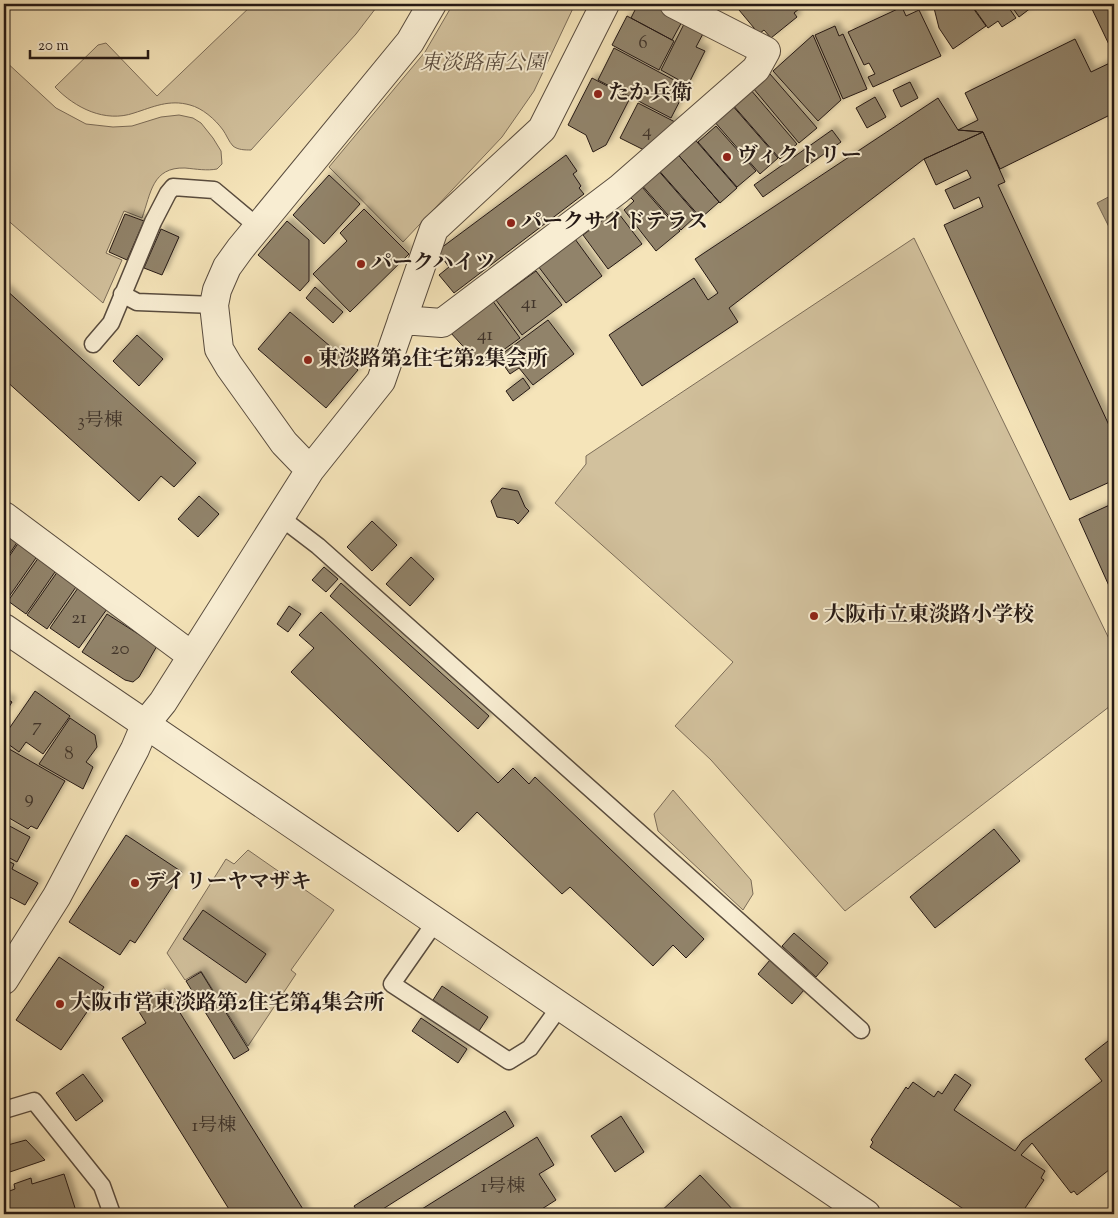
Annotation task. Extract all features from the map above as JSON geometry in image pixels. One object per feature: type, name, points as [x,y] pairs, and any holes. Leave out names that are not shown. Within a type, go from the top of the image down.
[{"type":"street","points":[[310,470],[284,443],[228,366],[219,349],[214,305],[217,290],[227,267],[257,226],[410,42],[432,4]]},
{"type":"street","points":[[4,980],[57,896],[135,749],[146,723],[192,656],[310,470],[381,381],[434,229],[542,129],[605,4]]},
{"type":"street","points":[[402,320],[442,323],[620,189],[756,68],[766,51],[674,4]]},
{"type":"street","points":[[4,516],[192,656]]},
{"type":"street","points":[[4,628],[866,1214]]},
{"type":"lane","points":[[93,344],[111,323],[153,222],[173,187],[214,190],[257,226]]},
{"type":"lane","points":[[122,294],[138,302],[214,305]]},
{"type":"lane","points":[[280,517],[318,546],[861,1030]]},
{"type":"lane","points":[[436,920],[392,984],[508,1061],[530,1048],[561,1005]]},
{"type":"lane","points":[[4,1110],[34,1101],[102,1186],[112,1214]]},
{"type":"green space","points":[[253,4],[379,4],[356,34],[251,150],[239,149],[233,146],[223,130],[212,118],[204,111],[190,105],[168,103],[123,116],[102,115],[81,107],[55,87],[98,45],[106,43],[157,96]]},
{"type":"green space","name":"東淡路南公園","points":[[453,4],[575,4],[534,91],[502,137],[403,242],[329,167],[425,52]]},
{"type":"green space","points":[[4,60],[56,108],[86,124],[113,127],[132,126],[161,117],[179,115],[193,118],[201,123],[221,151],[222,164],[217,169],[174,169],[159,177],[154,183],[142,218],[124,211],[106,253],[122,260],[103,303],[4,217]]},
{"type":"green space","points":[[914,238],[1114,649],[1114,703],[845,911],[711,760],[675,726],[733,662],[555,503],[586,464],[586,456]]},
{"type":"green space","points":[[673,790],[751,880],[753,894],[743,910],[658,831],[654,814]]},
{"type":"green space","points":[[248,850],[334,910],[291,970],[296,974],[248,1046],[201,971],[185,980],[167,953],[226,859],[234,864]]},
{"type":"shaded area","points":[[1114,194],[1114,237],[1097,203]]},
{"type":"building","points":[[638,4],[655,4],[684,18],[672,40],[631,18]]},
{"type":"building","points":[[706,4],[725,4],[714,13]]},
{"type":"building","points":[[734,4],[805,4],[794,13],[797,17],[771,38],[764,30],[759,34]]},
{"type":"building","points":[[933,4],[970,4],[986,26],[953,49],[939,28]]},
{"type":"building","points":[[971,4],[1006,4],[1016,18],[1002,27],[998,21],[988,28]]},
{"type":"building","points":[[1010,4],[1036,4],[1019,17]]},
{"type":"building","points":[[1103,4],[1114,4],[1114,55],[1092,9]]},
{"type":"building","points":[[902,7],[906,16],[919,10],[941,56],[873,87],[868,77],[875,74],[869,63],[864,65],[848,32]]},
{"type":"building","points":[[627,16],[674,41],[659,70],[612,45]]},
{"type":"building","points":[[686,20],[705,30],[696,47],[705,51],[688,85],[661,70]]},
{"type":"building","points":[[835,26],[839,36],[843,34],[867,89],[843,99],[815,35]]},
{"type":"building","points":[[813,35],[841,100],[818,121],[773,71]]},
{"type":"building","points":[[1075,39],[1091,72],[1114,61],[1114,118],[1112,114],[1000,169],[983,132],[958,130],[978,120],[965,93]]},
{"type":"building","points":[[614,48],[687,87],[671,118],[598,80]]},
{"type":"building","points":[[770,74],[817,128],[799,143],[753,88]]},
{"type":"building","points":[[592,78],[630,98],[606,145],[593,152],[586,135],[568,125]]},
{"type":"building","points":[[910,82],[918,98],[901,107],[893,90]]},
{"type":"building","points":[[750,89],[797,144],[780,159],[732,104]]},
{"type":"building","points":[[875,97],[886,117],[867,128],[856,108]]},
{"type":"building","points":[[938,98],[958,130],[983,132],[924,159],[729,308],[738,322],[642,386],[609,335],[694,278],[708,300],[718,293],[695,259]]},
{"type":"building","points":[[638,103],[677,123],[646,151],[620,138]]},
{"type":"building","points":[[731,104],[778,158],[760,174],[713,120]]},
{"type":"building","name":"ヴィクトリー","points":[[716,126],[756,171],[737,187],[698,142]]},
{"type":"building","points":[[832,130],[841,142],[763,197],[754,185]]},
{"type":"building","points":[[983,132],[1005,182],[998,185],[1114,436],[1114,485],[1112,481],[1070,500],[944,225],[983,207],[979,197],[954,209],[945,190],[971,178],[967,170],[936,185],[924,159]]},
{"type":"building","points":[[691,135],[737,188],[720,203],[674,150]]},
{"type":"building","points":[[674,150],[719,202],[701,218],[655,166]]},
{"type":"building","name":"パークサイドテラス","points":[[566,155],[577,171],[573,174],[584,194],[454,293],[439,275],[449,267],[437,251]]},
{"type":"building","points":[[656,168],[697,215],[681,230],[640,183]]},
{"type":"building","points":[[329,175],[360,204],[324,244],[293,215]]},
{"type":"building","points":[[642,187],[680,231],[656,251],[624,210],[634,201],[630,197]]},
{"type":"building","name":"パークハイツ","points":[[364,209],[409,254],[350,312],[313,274],[347,241],[340,233]]},
{"type":"building","points":[[616,210],[642,244],[608,269],[583,235]]},
{"type":"building","points":[[125,214],[144,221],[127,260],[109,252]]},
{"type":"building","points":[[287,221],[309,240],[309,281],[300,291],[258,255]]},
{"type":"building","points":[[161,229],[179,237],[162,275],[144,268]]},
{"type":"building","points":[[575,239],[602,276],[566,303],[538,266]]},
{"type":"building","points":[[536,271],[562,305],[522,335],[496,300]]},
{"type":"building","points":[[315,287],[343,312],[333,323],[306,298]]},
{"type":"building","points":[[4,288],[196,463],[174,487],[161,476],[139,501],[4,379]]},
{"type":"building","points":[[492,300],[520,338],[481,366],[450,332]]},
{"type":"building","name":"東淡路第2住宅第2集会所","points":[[290,312],[358,370],[326,408],[258,349]]},
{"type":"building","points":[[548,320],[574,354],[533,385],[519,368],[510,374],[498,357]]},
{"type":"building","points":[[137,335],[163,359],[139,386],[113,361]]},
{"type":"building","points":[[523,378],[530,388],[513,401],[506,391]]},
{"type":"building","points":[[502,488],[518,491],[525,507],[529,511],[518,524],[514,520],[497,517],[491,501]]},
{"type":"building","points":[[199,496],[219,514],[198,537],[178,519]]},
{"type":"building","points":[[1114,503],[1114,597],[1079,519]]},
{"type":"building","points":[[372,521],[397,545],[372,571],[347,547]]},
{"type":"building","points":[[4,530],[18,541],[4,562]]},
{"type":"building","points":[[19,542],[38,555],[6,601],[4,564]]},
{"type":"building","points":[[39,557],[57,569],[26,614],[8,601]]},
{"type":"building","points":[[411,557],[434,579],[410,606],[386,584]]},
{"type":"building","points":[[324,567],[338,579],[326,592],[312,580]]},
{"type":"building","points":[[58,571],[78,584],[47,629],[27,615]]},
{"type":"building","points":[[341,583],[489,716],[478,729],[330,596]]},
{"type":"building","points":[[78,588],[107,609],[79,648],[50,628]]},
{"type":"building","points":[[289,606],[301,614],[288,632],[277,624]]},
{"type":"building","points":[[321,612],[498,783],[513,768],[529,784],[535,777],[704,939],[686,958],[673,945],[653,966],[570,887],[562,894],[477,812],[458,832],[291,672],[314,648],[299,635]]},
{"type":"building","points":[[107,614],[157,646],[139,677],[133,682],[125,680],[82,652]]},
{"type":"building","points":[[35,691],[70,716],[43,754],[26,742],[19,752],[4,741],[4,736]]},
{"type":"building","points":[[4,697],[12,702],[4,715]]},
{"type":"building","points":[[70,718],[95,735],[97,747],[86,762],[93,767],[83,789],[39,764]]},
{"type":"building","points":[[4,746],[65,781],[37,829],[31,826],[28,829],[4,815]]},
{"type":"building","points":[[4,823],[30,837],[17,862],[4,855]]},
{"type":"building","points":[[994,829],[1020,861],[935,928],[910,897]]},
{"type":"building","points":[[126,835],[182,872],[135,943],[130,940],[120,955],[69,922]]},
{"type":"building","points":[[4,859],[14,864],[12,869],[38,883],[25,905],[4,894]]},
{"type":"building","points":[[203,910],[266,954],[246,983],[183,939]]},
{"type":"building","points":[[794,933],[828,963],[816,977],[782,946]]},
{"type":"building","name":"大阪市営東淡路第2住宅第4集会所","points":[[59,957],[104,987],[61,1050],[16,1020]]},
{"type":"building","points":[[770,960],[804,990],[792,1004],[758,974]]},
{"type":"building","points":[[201,972],[249,1050],[234,1059],[186,981]]},
{"type":"building","points":[[442,986],[488,1017],[479,1031],[433,1000]]},
{"type":"building","points":[[165,989],[306,1214],[232,1214],[122,1038],[146,1023],[136,1007]]},
{"type":"building","points":[[421,1018],[467,1049],[458,1063],[412,1031]]},
{"type":"building","points":[[1108,1041],[1114,1049],[1114,1166],[1077,1195],[1074,1191],[1071,1193],[1032,1143],[1021,1155],[1045,1171],[1041,1178],[1044,1180],[1021,1214],[971,1214],[870,1147],[873,1142],[871,1140],[906,1087],[908,1089],[913,1082],[934,1097],[938,1091],[942,1094],[955,1074],[971,1085],[954,1110],[1015,1151],[1022,1141],[1102,1081],[1085,1059]]},
{"type":"building","points":[[83,1074],[103,1101],[76,1121],[56,1093]]},
{"type":"building","points":[[505,1111],[514,1126],[375,1214],[359,1214],[354,1206]]},
{"type":"building","points":[[621,1116],[644,1152],[615,1172],[591,1136]]},
{"type":"building","points":[[537,1137],[554,1165],[539,1174],[556,1200],[534,1214],[414,1214]]},
{"type":"building","points":[[26,1140],[45,1160],[4,1174],[4,1146]]},
{"type":"building","points":[[64,1174],[77,1214],[4,1214],[4,1193],[15,1189],[14,1184],[31,1178],[32,1184]]},
{"type":"building","points":[[700,1175],[737,1214],[658,1214]]},
{"type":"place","name":"たか兵衛","points":[[598,94]]},
{"type":"place","name":"ヴィクトリー","points":[[727,157]]},
{"type":"place","name":"パークサイドテラス","points":[[511,223]]},
{"type":"place","name":"パークハイツ","points":[[361,264]]},
{"type":"place","name":"東淡路第2住宅第2集会所","points":[[308,360]]},
{"type":"place","name":"大阪市立東淡路小学校","points":[[814,616]]},
{"type":"place","name":"デイリーヤマザキ","points":[[135,883]]},
{"type":"place","name":"大阪市営東淡路第2住宅第4集会所","points":[[60,1004]]}]
